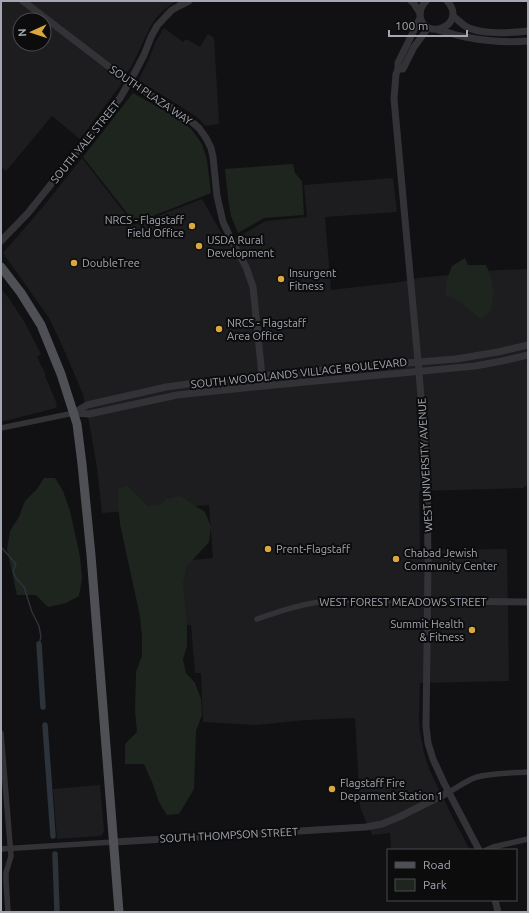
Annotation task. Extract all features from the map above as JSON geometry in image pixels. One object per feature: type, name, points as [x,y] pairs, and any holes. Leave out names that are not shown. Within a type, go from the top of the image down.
[{"type":"main road","points":[[1,267],[21,293],[41,325],[61,374],[77,424],[87,506],[119,912]]},
{"type":"street","name":"SOUTH PLAZA WAY","points":[[23,1],[129,82],[189,119],[199,128],[209,143],[213,158],[221,218],[246,267],[253,287],[263,386]]},
{"type":"street","name":"SOUTH YALE STREET","points":[[1,241],[28,213],[115,104],[144,55],[157,26],[172,10],[189,1]]},
{"type":"street","points":[[411,1],[413,2],[423,23],[432,30],[438,30],[464,37],[495,41],[528,41]]},
{"type":"street","name":"WEST UNIVERSITY AVENUE","points":[[426,1],[421,7],[420,15],[398,63],[394,99],[419,372],[427,487],[428,601],[426,719],[427,734],[433,759],[478,849]]},
{"type":"street","points":[[447,1],[451,6],[452,13],[465,26],[474,30],[507,33],[528,31]]},
{"type":"street","points":[[438,30],[448,25],[454,1]]},
{"type":"street","points":[[398,69],[403,68],[414,47],[428,28]]},
{"type":"street","name":"SOUTH WOODLANDS VILLAGE BOULEVARD","points":[[74,413],[86,405],[166,387],[203,382],[456,359],[498,352],[528,344]]},
{"type":"street","name":"SOUTH WOODLANDS VILLAGE BOULEVARD","points":[[1,428],[74,413],[89,414],[177,395],[419,372],[487,364],[528,355]]},
{"type":"street","name":"WEST FOREST MEADOWS STREET","points":[[256,619],[290,608],[336,600],[528,602]]},
{"type":"street","points":[[1,733],[11,856],[6,873],[8,912]]},
{"type":"street","points":[[449,792],[477,777],[485,775],[528,772]]},
{"type":"street","name":"SOUTH THOMPSON STREET","points":[[1,849],[366,827],[382,824],[399,818],[449,792]]},
{"type":"street","points":[[488,849],[493,846],[528,839]]},
{"type":"street","points":[[495,901],[498,912]]},
{"type":"shaded area","points":[[1,1],[176,1],[156,18],[150,27],[131,68],[127,72],[120,86],[80,139],[52,116],[6,171],[1,167]]},
{"type":"shaded area","points":[[164,28],[183,42],[186,39],[200,47],[208,34],[214,38],[219,124],[205,126],[198,118],[139,81],[155,43]]},
{"type":"shaded area","points":[[82,158],[134,225],[202,199],[227,243],[266,221],[307,217],[304,185],[393,178],[397,212],[325,217],[331,290],[400,282],[418,278],[499,270],[528,269],[528,485],[523,488],[419,491],[420,550],[507,549],[509,681],[420,683],[419,720],[424,753],[429,769],[469,849],[391,849],[390,833],[372,835],[360,807],[355,718],[306,720],[256,725],[203,722],[201,673],[195,673],[191,625],[178,626],[171,562],[213,558],[209,505],[102,513],[97,468],[83,394],[49,318],[3,253],[42,208]]},
{"type":"shaded area","points":[[1,289],[25,323],[41,354],[37,357],[46,375],[45,376],[57,405],[56,408],[1,422]]},
{"type":"shaded area","points":[[100,785],[104,831],[102,835],[57,839],[53,789]]},
{"type":"green space","points":[[133,93],[181,120],[192,130],[202,144],[207,160],[211,193],[135,223],[83,157]]},
{"type":"green space","points":[[293,164],[295,173],[302,181],[304,215],[264,218],[238,233],[231,216],[225,169]]},
{"type":"green space","points":[[465,258],[468,265],[486,265],[490,274],[494,293],[491,311],[481,319],[455,299],[450,296],[446,297],[446,282],[452,266]]},
{"type":"green space","points":[[44,478],[55,478],[63,491],[70,511],[80,557],[82,578],[79,596],[66,603],[48,607],[36,595],[17,595],[7,549],[10,531],[19,517],[25,501],[37,489]]},
{"type":"green space","points":[[128,486],[147,506],[159,505],[167,499],[180,496],[205,512],[211,527],[209,542],[186,567],[183,584],[187,627],[187,646],[183,659],[186,673],[195,683],[201,699],[202,715],[196,731],[194,789],[179,814],[167,815],[159,802],[144,764],[125,764],[125,744],[137,732],[135,711],[136,672],[142,656],[140,616],[120,524],[118,502],[119,488]]},
{"type":"waterway","points":[[1,547],[16,564],[13,571],[16,578],[24,587],[32,612],[39,626],[41,637],[39,644]]},
{"type":"waterway","points":[[39,644],[43,707]]},
{"type":"waterway","points":[[45,725],[53,836]]},
{"type":"waterway","points":[[55,854],[57,912]]},
{"type":"place","name":"NRCS - Flagstaff Field Office","points":[[192,226]]},
{"type":"place","name":"USDA Rural Development","points":[[199,246]]},
{"type":"place","name":"DoubleTree","points":[[74,263]]},
{"type":"place","name":"Insurgent Fitness","points":[[281,279]]},
{"type":"place","name":"NRCS - Flagstaff Area Office","points":[[219,329]]},
{"type":"place","name":"Prent-Flagstaff","points":[[268,549]]},
{"type":"place","name":"Chabad Jewish Community Center","points":[[396,559]]},
{"type":"place","name":"Summit Health & Fitness","points":[[472,630]]},
{"type":"place","name":"Flagstaff Fire Deparment Station 1","points":[[332,789]]}]
